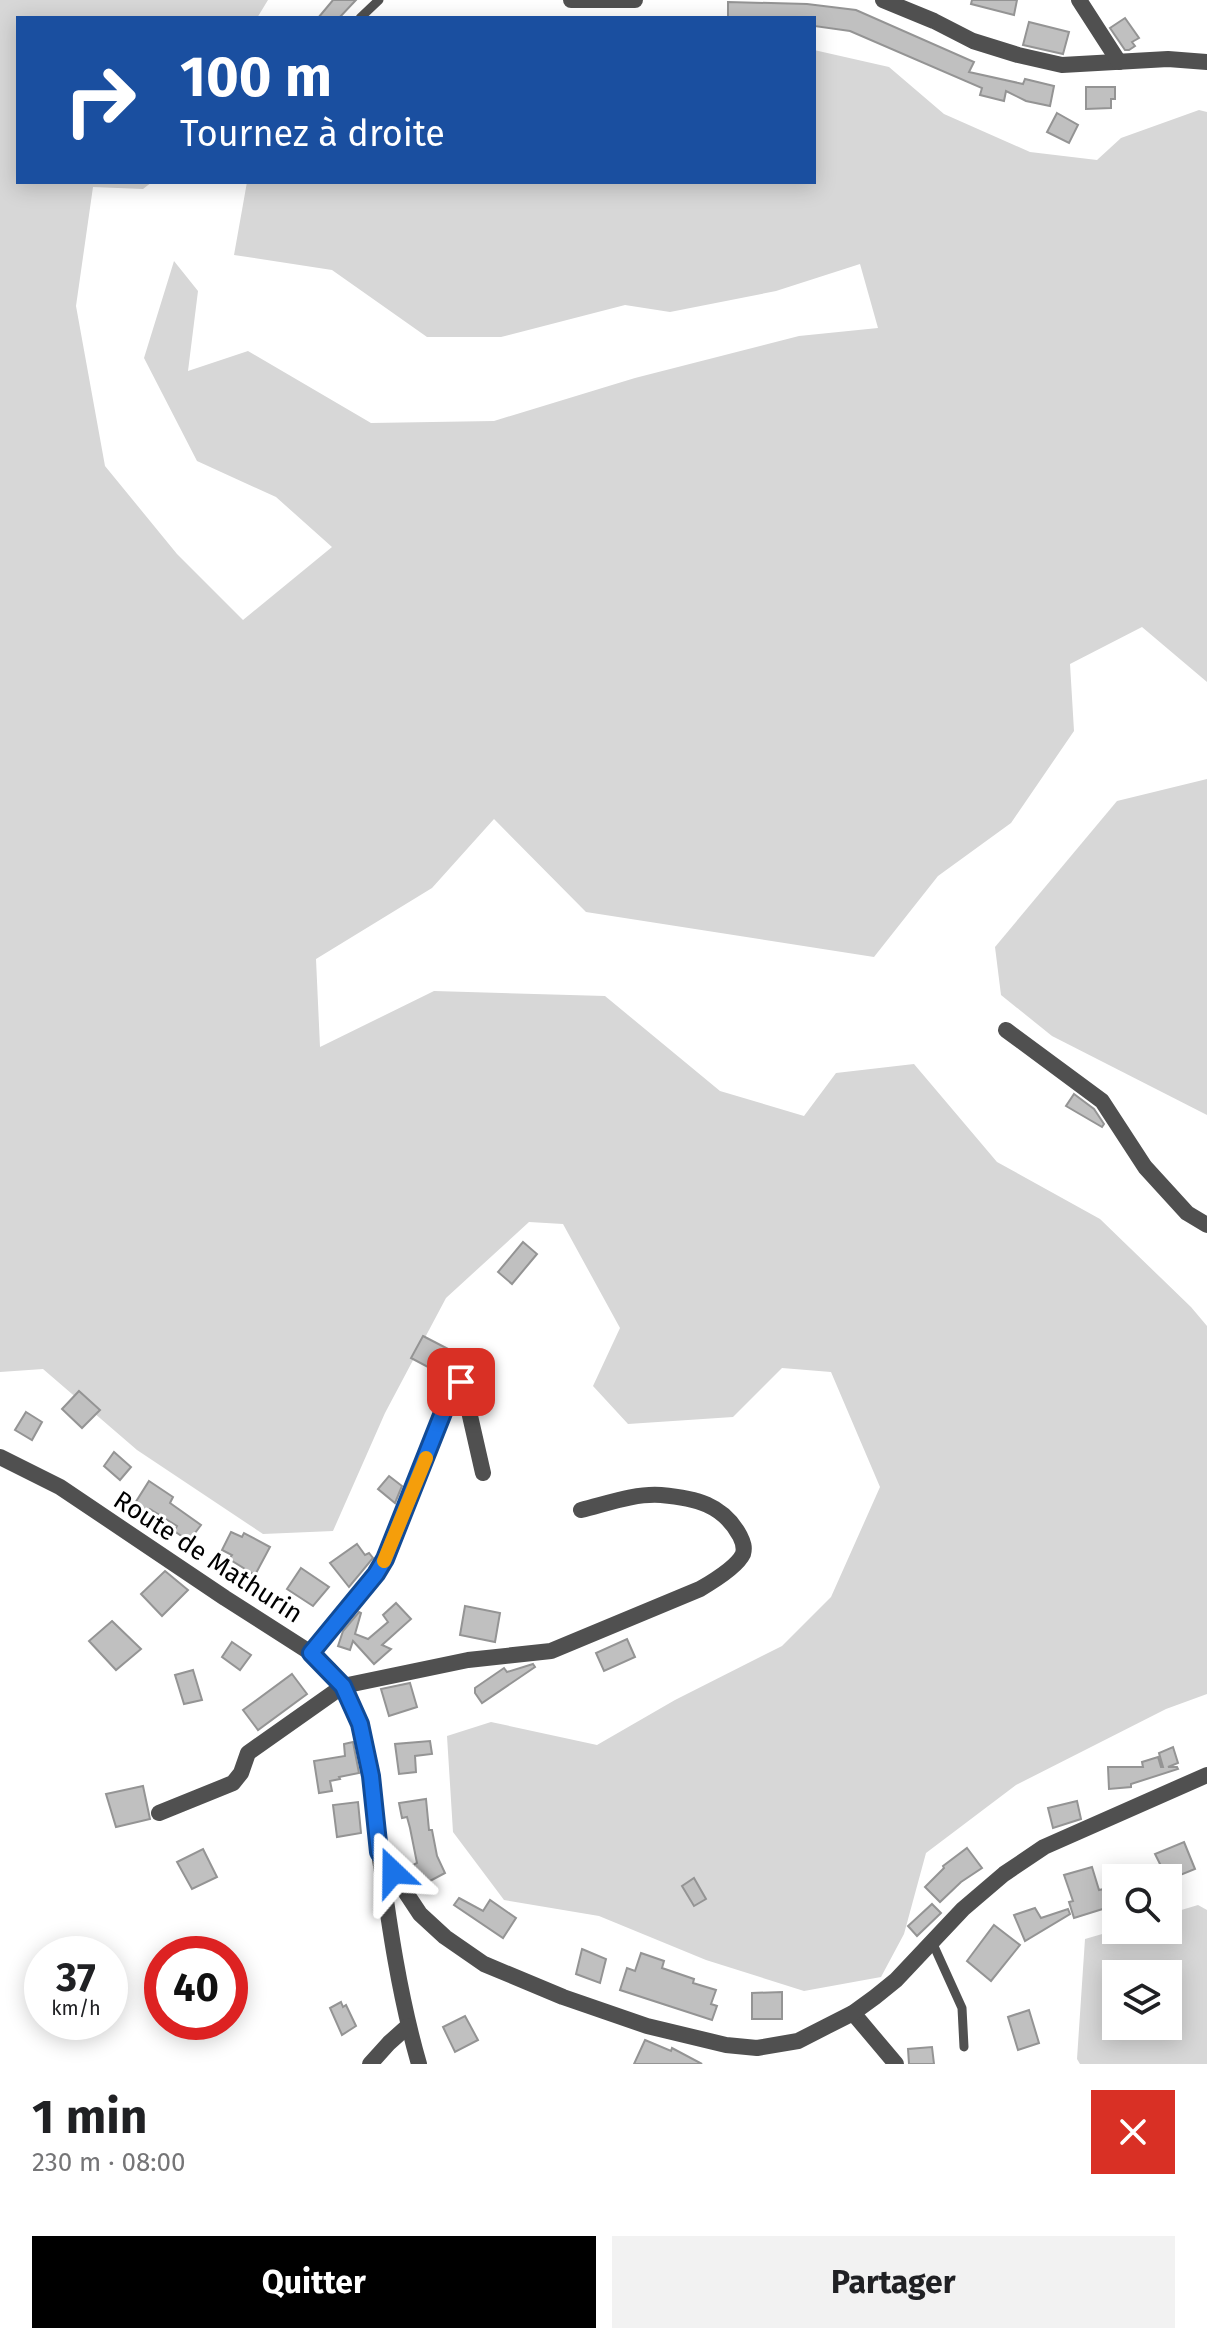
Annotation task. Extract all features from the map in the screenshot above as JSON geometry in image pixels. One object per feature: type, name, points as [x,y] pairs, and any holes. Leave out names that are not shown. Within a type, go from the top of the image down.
[{"type":"street","points":[[571,0],[635,0]]},
{"type":"street","points":[[885,0],[973,41],[1062,65],[1168,59],[1207,62]]},
{"type":"street","points":[[1079,0],[1119,62]]},
{"type":"street","points":[[1006,1030],[1102,1101],[1145,1167],[1187,1213],[1207,1225]]},
{"type":"street","points":[[311,1653],[385,1559],[454,1385],[458,1382],[463,1385],[483,1473]]},
{"type":"street","name":"Route de Mathurin","points":[[0,1457],[60,1487],[311,1653],[343,1686],[360,1724],[367,1755],[379,1852],[420,1914],[445,1937],[484,1964],[563,1997],[647,2026],[726,2045],[757,2048],[798,2041],[853,2013],[896,1980],[963,1909],[1004,1874],[1044,1847],[1207,1775]]},
{"type":"street","points":[[159,1813],[233,1783],[248,1753],[343,1686],[468,1660],[537,1654],[564,1647],[700,1589],[716,1580],[742,1557],[743,1543],[728,1517],[693,1500],[644,1495],[581,1510]]},
{"type":"street","points":[[379,1852],[392,1943],[408,2026],[419,2064]]},
{"type":"street","points":[[853,2013],[896,2064]]},
{"type":"street","points":[[370,2064],[408,2026]]},
{"type":"lane","points":[[362,16],[379,0]]},
{"type":"lane","points":[[933,1944],[962,2008],[964,2047]]},
{"type":"shaded area","points":[[0,0],[268,0],[258,16],[16,16],[16,184],[149,184],[143,189],[93,187],[76,306],[105,466],[177,554],[243,620],[332,547],[276,497],[197,461],[144,358],[174,261],[198,291],[188,371],[248,351],[371,423],[494,421],[635,378],[799,336],[878,328],[860,264],[776,291],[670,312],[625,305],[501,337],[427,337],[332,270],[234,255],[247,184],[816,184],[816,50],[889,67],[944,114],[1030,152],[1097,160],[1121,138],[1199,110],[1207,112],[1207,682],[1142,627],[1070,664],[1074,731],[1011,823],[938,876],[874,957],[586,912],[494,819],[432,888],[316,959],[320,1047],[434,991],[605,996],[720,1091],[804,1116],[836,1073],[914,1064],[997,1162],[1100,1219],[1207,1326],[1207,1694],[1166,1709],[1016,1785],[926,1853],[904,1934],[881,1977],[804,1991],[706,1960],[599,1916],[504,1900],[453,1832],[447,1736],[491,1722],[597,1745],[675,1700],[782,1646],[831,1597],[880,1487],[831,1372],[782,1368],[733,1417],[628,1424],[593,1386],[620,1328],[563,1224],[529,1222],[446,1298],[385,1413],[333,1531],[263,1534],[137,1450],[43,1369],[0,1372]]},
{"type":"shaded area","points":[[1207,779],[1207,1115],[1052,1036],[1001,995],[995,947],[1117,801]]},
{"type":"shaded area","points":[[1198,1905],[1207,1910],[1207,2064],[1080,2064],[1077,2059],[1085,1939],[1102,1934],[1102,1944],[1182,1944],[1182,1910]]},
{"type":"building","points":[[333,0],[356,0],[341,16],[320,16]]},
{"type":"building","points":[[972,0],[1017,0],[1014,15],[971,4]]},
{"type":"building","points":[[728,2],[807,4],[856,10],[974,62],[969,72],[1023,84],[1025,79],[1054,86],[1050,106],[1026,101],[1006,91],[1004,101],[980,95],[982,88],[850,31],[816,26],[816,16],[728,16]]},
{"type":"building","points":[[1125,18],[1139,38],[1132,42],[1135,46],[1129,50],[1125,50],[1110,28]]},
{"type":"building","points":[[1029,22],[1069,32],[1063,54],[1023,45]]},
{"type":"building","points":[[1086,87],[1115,87],[1111,108],[1086,109]]},
{"type":"building","points":[[1057,113],[1078,125],[1069,143],[1047,132]]},
{"type":"building","points":[[1074,1094],[1094,1109],[1104,1124],[1102,1127],[1066,1106]]},
{"type":"building","points":[[523,1242],[537,1254],[512,1284],[498,1272]]},
{"type":"building","points":[[423,1336],[452,1351],[441,1374],[411,1358]]},
{"type":"building","points":[[79,1391],[100,1410],[82,1428],[62,1409]]},
{"type":"building","points":[[26,1412],[42,1422],[32,1440],[15,1430]]},
{"type":"building","points":[[114,1452],[131,1467],[120,1480],[104,1466]]},
{"type":"building","points":[[389,1476],[402,1486],[395,1503],[378,1489]]},
{"type":"building","points":[[149,1481],[173,1497],[170,1503],[201,1525],[189,1541],[174,1531],[177,1526],[150,1509],[145,1516],[132,1508]]},
{"type":"building","points":[[231,1532],[242,1537],[244,1533],[270,1547],[255,1575],[229,1559],[232,1555],[222,1550]]},
{"type":"building","points":[[357,1544],[365,1555],[369,1553],[373,1558],[349,1587],[330,1563]]},
{"type":"building","points":[[301,1568],[329,1587],[313,1606],[287,1589]]},
{"type":"building","points":[[165,1571],[188,1590],[162,1616],[141,1594]]},
{"type":"building","points":[[396,1603],[411,1619],[382,1645],[391,1649],[374,1664],[353,1641],[350,1650],[338,1646],[343,1631],[359,1612],[355,1634],[368,1639],[388,1622],[383,1615]]},
{"type":"building","points":[[465,1606],[500,1613],[495,1642],[460,1635]]},
{"type":"building","points":[[112,1621],[141,1649],[116,1670],[89,1641]]},
{"type":"building","points":[[627,1639],[635,1657],[604,1671],[596,1653]]},
{"type":"building","points":[[232,1642],[251,1655],[240,1670],[222,1657]]},
{"type":"building","points":[[533,1664],[535,1667],[482,1703],[475,1693],[475,1688],[504,1668],[507,1672]]},
{"type":"building","points":[[193,1670],[202,1700],[184,1704],[175,1675]]},
{"type":"building","points":[[292,1674],[307,1694],[258,1730],[243,1710]]},
{"type":"building","points":[[410,1683],[417,1707],[389,1716],[381,1689]]},
{"type":"building","points":[[430,1741],[432,1754],[415,1756],[416,1772],[399,1774],[395,1744]]},
{"type":"building","points":[[353,1742],[359,1773],[330,1781],[332,1791],[319,1793],[314,1761],[345,1756],[344,1744]]},
{"type":"building","points":[[1173,1747],[1178,1763],[1168,1767],[1178,1769],[1131,1784],[1131,1787],[1109,1789],[1108,1767],[1143,1767],[1142,1762],[1158,1757],[1163,1767],[1159,1753]]},
{"type":"building","points":[[143,1786],[150,1819],[116,1827],[106,1794]]},
{"type":"building","points":[[426,1799],[429,1830],[432,1830],[437,1856],[445,1873],[430,1881],[423,1875],[419,1877],[413,1865],[417,1863],[410,1828],[407,1817],[402,1818],[399,1803]]},
{"type":"building","points":[[1077,1801],[1081,1819],[1053,1828],[1048,1808]]},
{"type":"building","points":[[358,1802],[361,1833],[337,1837],[333,1805]]},
{"type":"building","points":[[1184,1842],[1195,1869],[1182,1874],[1182,1864],[1160,1864],[1155,1854]]},
{"type":"building","points":[[967,1848],[982,1868],[940,1902],[925,1887],[943,1866]]},
{"type":"building","points":[[203,1849],[217,1877],[192,1889],[177,1862]]},
{"type":"building","points":[[1092,1867],[1099,1890],[1102,1889],[1102,1909],[1074,1918],[1069,1902],[1073,1901],[1064,1875]]},
{"type":"building","points":[[694,1878],[706,1899],[694,1906],[682,1886]]},
{"type":"building","points":[[459,1898],[483,1911],[490,1900],[516,1918],[503,1938],[454,1905]]},
{"type":"building","points":[[932,1904],[941,1913],[917,1936],[908,1926]]},
{"type":"building","points":[[1035,1908],[1041,1918],[1068,1909],[1070,1914],[1025,1941],[1014,1915]]},
{"type":"building","points":[[994,1925],[1020,1945],[991,1981],[967,1961]]},
{"type":"building","points":[[582,1949],[606,1959],[600,1983],[576,1974]]},
{"type":"building","points":[[641,1953],[664,1961],[662,1968],[716,1990],[711,2004],[717,2006],[712,2020],[620,1990],[627,1968],[635,1971]]},
{"type":"building","points":[[782,1992],[782,2019],[752,2019],[752,1993]]},
{"type":"building","points":[[341,2002],[343,2007],[346,2005],[356,2026],[342,2035],[330,2008]]},
{"type":"building","points":[[1029,2010],[1039,2043],[1018,2050],[1008,2017]]},
{"type":"building","points":[[465,2016],[478,2040],[455,2052],[443,2027]]},
{"type":"building","points":[[645,2040],[671,2051],[672,2048],[702,2064],[634,2064]]},
{"type":"building","points":[[932,2047],[934,2064],[909,2064],[908,2049]]},
{"type":"slow traffic","points":[[384,1561],[426,1458]]},
{"type":"route","points":[[393,1872],[379,1852],[371,1776],[360,1724],[343,1686],[311,1653],[385,1559],[454,1385],[461,1382]]}]
